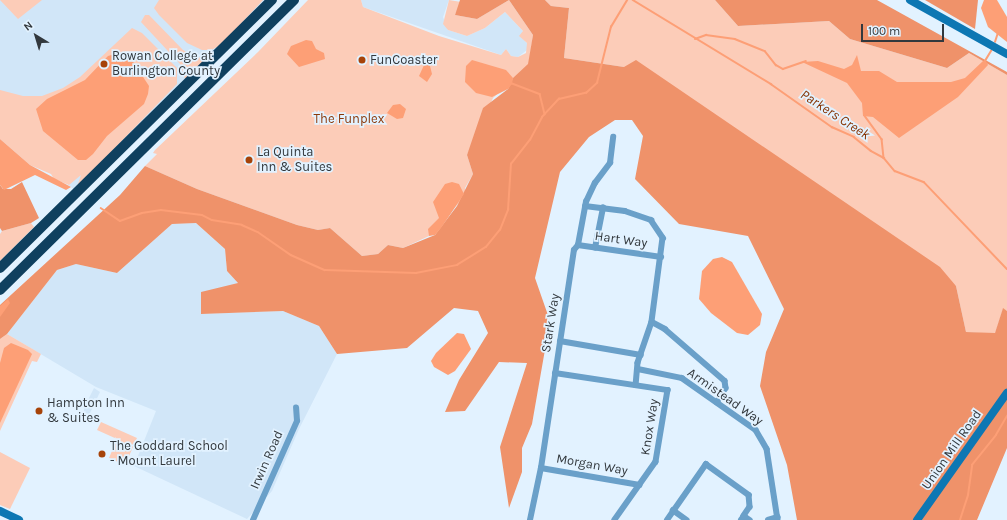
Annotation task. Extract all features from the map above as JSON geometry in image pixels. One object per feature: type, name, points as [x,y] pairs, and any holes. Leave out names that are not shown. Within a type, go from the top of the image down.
[{"type":"highway","points":[[0,268],[272,0]]},
{"type":"highway","points":[[0,290],[294,0]]},
{"type":"street","points":[[910,0],[1007,54]]},
{"type":"street","name":"Stark Way","points":[[530,520],[541,468],[574,250],[578,245],[585,206],[595,182],[610,163],[613,137]]},
{"type":"street","points":[[585,206],[625,211],[651,220],[663,238],[652,322],[638,369],[636,385]]},
{"type":"street","points":[[595,248],[602,208]]},
{"type":"street","name":"Hart Way","points":[[578,245],[661,257]]},
{"type":"street","points":[[652,322],[665,329],[725,381],[726,388],[717,403]]},
{"type":"street","points":[[560,341],[642,355]]},
{"type":"street","name":"Armistead Way","points":[[638,369],[682,378],[756,430],[767,449],[778,519]]},
{"type":"street","name":"Knox Way","points":[[555,373],[668,390],[656,462],[614,520]]},
{"type":"street","name":"Union Mill Road","points":[[916,520],[1007,393]]},
{"type":"street","name":"Irwin Road","points":[[253,520],[296,421],[296,408]]},
{"type":"street","points":[[667,520],[706,464],[749,495],[750,507],[742,518],[750,520]]},
{"type":"street","name":"Morgan Way","points":[[541,468],[640,485]]},
{"type":"street","points":[[674,510],[687,520]]},
{"type":"street","points":[[0,511],[19,520]]},
{"type":"street","points":[[768,520],[778,519]]},
{"type":"shaded area","name":"Rowan College at Burlington County","points":[[0,0],[274,0],[77,192],[0,129]]},
{"type":"shaded area","points":[[361,0],[449,0],[443,17],[448,30],[467,36],[485,28],[505,12],[523,31],[521,37],[527,43],[527,50],[518,57],[511,56],[506,49],[501,55],[363,7]]},
{"type":"shaded area","points":[[460,0],[509,0],[477,19],[455,15]]},
{"type":"shaded area","points":[[509,0],[545,0],[551,6],[569,8],[564,58],[624,67],[636,60],[940,267],[956,286],[966,332],[995,333],[1003,308],[1007,311],[1007,448],[977,520],[797,520],[787,465],[760,386],[766,352],[784,309],[748,236],[679,224],[635,179],[643,136],[632,120],[615,120],[589,137],[560,172],[535,278],[550,321],[532,424],[522,448],[522,472],[509,508],[500,447],[527,363],[499,362],[465,411],[445,412],[459,380],[488,333],[478,311],[454,308],[407,348],[337,354],[319,326],[283,311],[201,314],[201,292],[238,283],[227,271],[225,249],[196,223],[172,224],[117,273],[76,264],[57,270],[7,334],[0,339],[0,305],[120,195],[145,166],[197,189],[297,225],[318,230],[330,228],[362,256],[378,254],[388,245],[403,248],[435,235],[457,206],[473,174],[467,155],[483,108],[508,89],[513,78],[528,64],[533,35]]},
{"type":"shaded area","points":[[715,0],[877,0],[1007,72],[1007,75],[969,53],[947,68],[850,39],[829,21],[738,26]]},
{"type":"shaded area","points":[[925,0],[978,0],[975,29]]},
{"type":"shaded area","points":[[984,0],[997,0],[1007,17],[1007,42],[988,27],[981,8]]},
{"type":"shaded area","points":[[306,40],[312,41],[316,49],[324,53],[325,59],[299,67],[287,54],[291,46]]},
{"type":"shaded area","points":[[115,54],[127,56],[134,63],[149,86],[148,94],[144,104],[107,136],[93,154],[86,160],[78,160],[43,131],[36,109],[47,99],[85,80],[108,56]]},
{"type":"shaded area","points":[[857,55],[861,71],[879,71],[897,82],[951,82],[965,78],[983,61],[986,61],[988,65],[958,97],[899,138],[873,117],[863,116],[862,103],[847,83],[802,62],[818,61],[844,69],[852,65]]},
{"type":"shaded area","points":[[472,60],[506,70],[513,78],[512,84],[508,89],[492,97],[476,93],[465,82],[466,66]]},
{"type":"shaded area","points":[[429,62],[432,74],[427,82],[419,76],[425,63]]},
{"type":"shaded area","points":[[400,104],[406,109],[403,118],[397,119],[387,113],[393,105]]},
{"type":"shaded area","points":[[0,139],[30,165],[71,187],[66,190],[35,175],[4,190],[0,185]]},
{"type":"shaded area","points":[[22,182],[39,218],[31,223],[2,231],[0,228],[0,185],[3,189],[11,189]]},
{"type":"shaded area","points":[[452,182],[459,184],[464,194],[441,228],[435,235],[429,236],[428,229],[439,218],[433,202],[445,184]]},
{"type":"shaded area","points":[[196,223],[225,249],[227,271],[238,283],[201,314],[283,311],[319,326],[337,354],[299,429],[272,491],[247,519],[134,466],[156,411],[96,387],[7,334],[57,270],[76,264],[117,273],[172,224]]},
{"type":"shaded area","points":[[722,257],[732,262],[762,314],[760,325],[748,335],[737,333],[711,313],[699,299],[702,271],[713,259]]},
{"type":"shaded area","points":[[8,299],[10,303],[0,317],[0,306]]},
{"type":"shaded area","points":[[457,333],[464,334],[471,349],[455,371],[448,375],[434,367],[431,361],[436,353]]},
{"type":"shaded area","points":[[11,343],[28,350],[32,354],[0,423],[0,363],[4,348]]},
{"type":"shaded area","points":[[94,388],[100,392],[89,415],[84,413],[84,408]]},
{"type":"green space","points":[[0,0],[42,0],[18,19]]},
{"type":"green space","points":[[159,0],[263,0],[221,45],[211,50],[202,50],[187,43],[159,15],[154,8]]},
{"type":"green space","name":"The Funplex","points":[[308,0],[361,0],[363,7],[439,36],[501,55],[506,49],[511,56],[518,57],[526,53],[527,43],[519,36],[523,31],[505,12],[485,28],[467,36],[448,30],[443,24],[449,0],[461,2],[455,15],[477,19],[509,0],[533,35],[529,64],[493,98],[467,155],[473,174],[465,188],[466,195],[429,236],[403,248],[388,245],[378,254],[362,256],[330,228],[318,230],[297,225],[197,189],[145,166],[157,154],[153,153],[155,150],[258,52]]},
{"type":"green space","points":[[545,0],[715,0],[738,26],[829,21],[850,39],[947,68],[969,53],[1007,75],[1007,311],[1003,309],[995,334],[966,332],[956,286],[624,67],[564,58],[569,8],[551,6]]},
{"type":"green space","points":[[145,15],[149,15],[183,50],[194,56],[206,59],[185,79],[180,64],[141,22]]},
{"type":"green space","points":[[132,28],[142,33],[177,68],[177,84],[77,187],[81,175],[69,185],[54,179],[51,174],[30,165],[0,139],[0,90],[23,96],[42,96],[63,88],[80,77]]},
{"type":"green space","points":[[31,223],[34,227],[0,261],[0,234],[2,231]]},
{"type":"green space","points":[[7,334],[41,354],[37,362],[32,361],[0,431],[0,339]]},
{"type":"green space","points":[[101,422],[137,438],[125,465],[109,458],[117,439],[97,430]]},
{"type":"green space","points":[[0,452],[30,468],[10,509],[0,505]]},
{"type":"waterway","points":[[101,208],[120,221],[142,213],[161,210],[202,215],[212,220],[242,225],[258,232],[291,255],[325,270],[416,273],[457,265],[486,247],[500,230],[508,210],[511,164],[530,140],[542,117],[559,99],[586,93],[597,83],[611,27],[627,0]]},
{"type":"waterway","name":"Parkers Creek","points":[[633,0],[771,84],[832,127],[854,137],[871,151],[884,158],[895,171],[924,182],[1007,269]]},
{"type":"waterway","points":[[995,42],[998,33]]},
{"type":"waterway","points":[[695,39],[706,35],[735,39],[765,51],[776,65],[783,69],[806,61]]},
{"type":"waterway","points":[[985,61],[991,51]]},
{"type":"waterway","points":[[511,83],[540,94],[545,114]]},
{"type":"waterway","points":[[865,116],[882,139],[884,158]]},
{"type":"waterway","name":"Parkers Creek","points":[[960,520],[968,495],[972,465],[996,435],[1007,416]]},
{"type":"place","name":"FunCoaster","points":[[362,60]]},
{"type":"place","name":"Rowan College at Burlington County","points":[[104,64]]},
{"type":"place","name":"La Quinta Inn & Suites","points":[[249,160]]},
{"type":"place","name":"Hampton Inn & Suites","points":[[39,411]]},
{"type":"place","name":"The Goddard School - Mount Laurel","points":[[102,454]]}]
